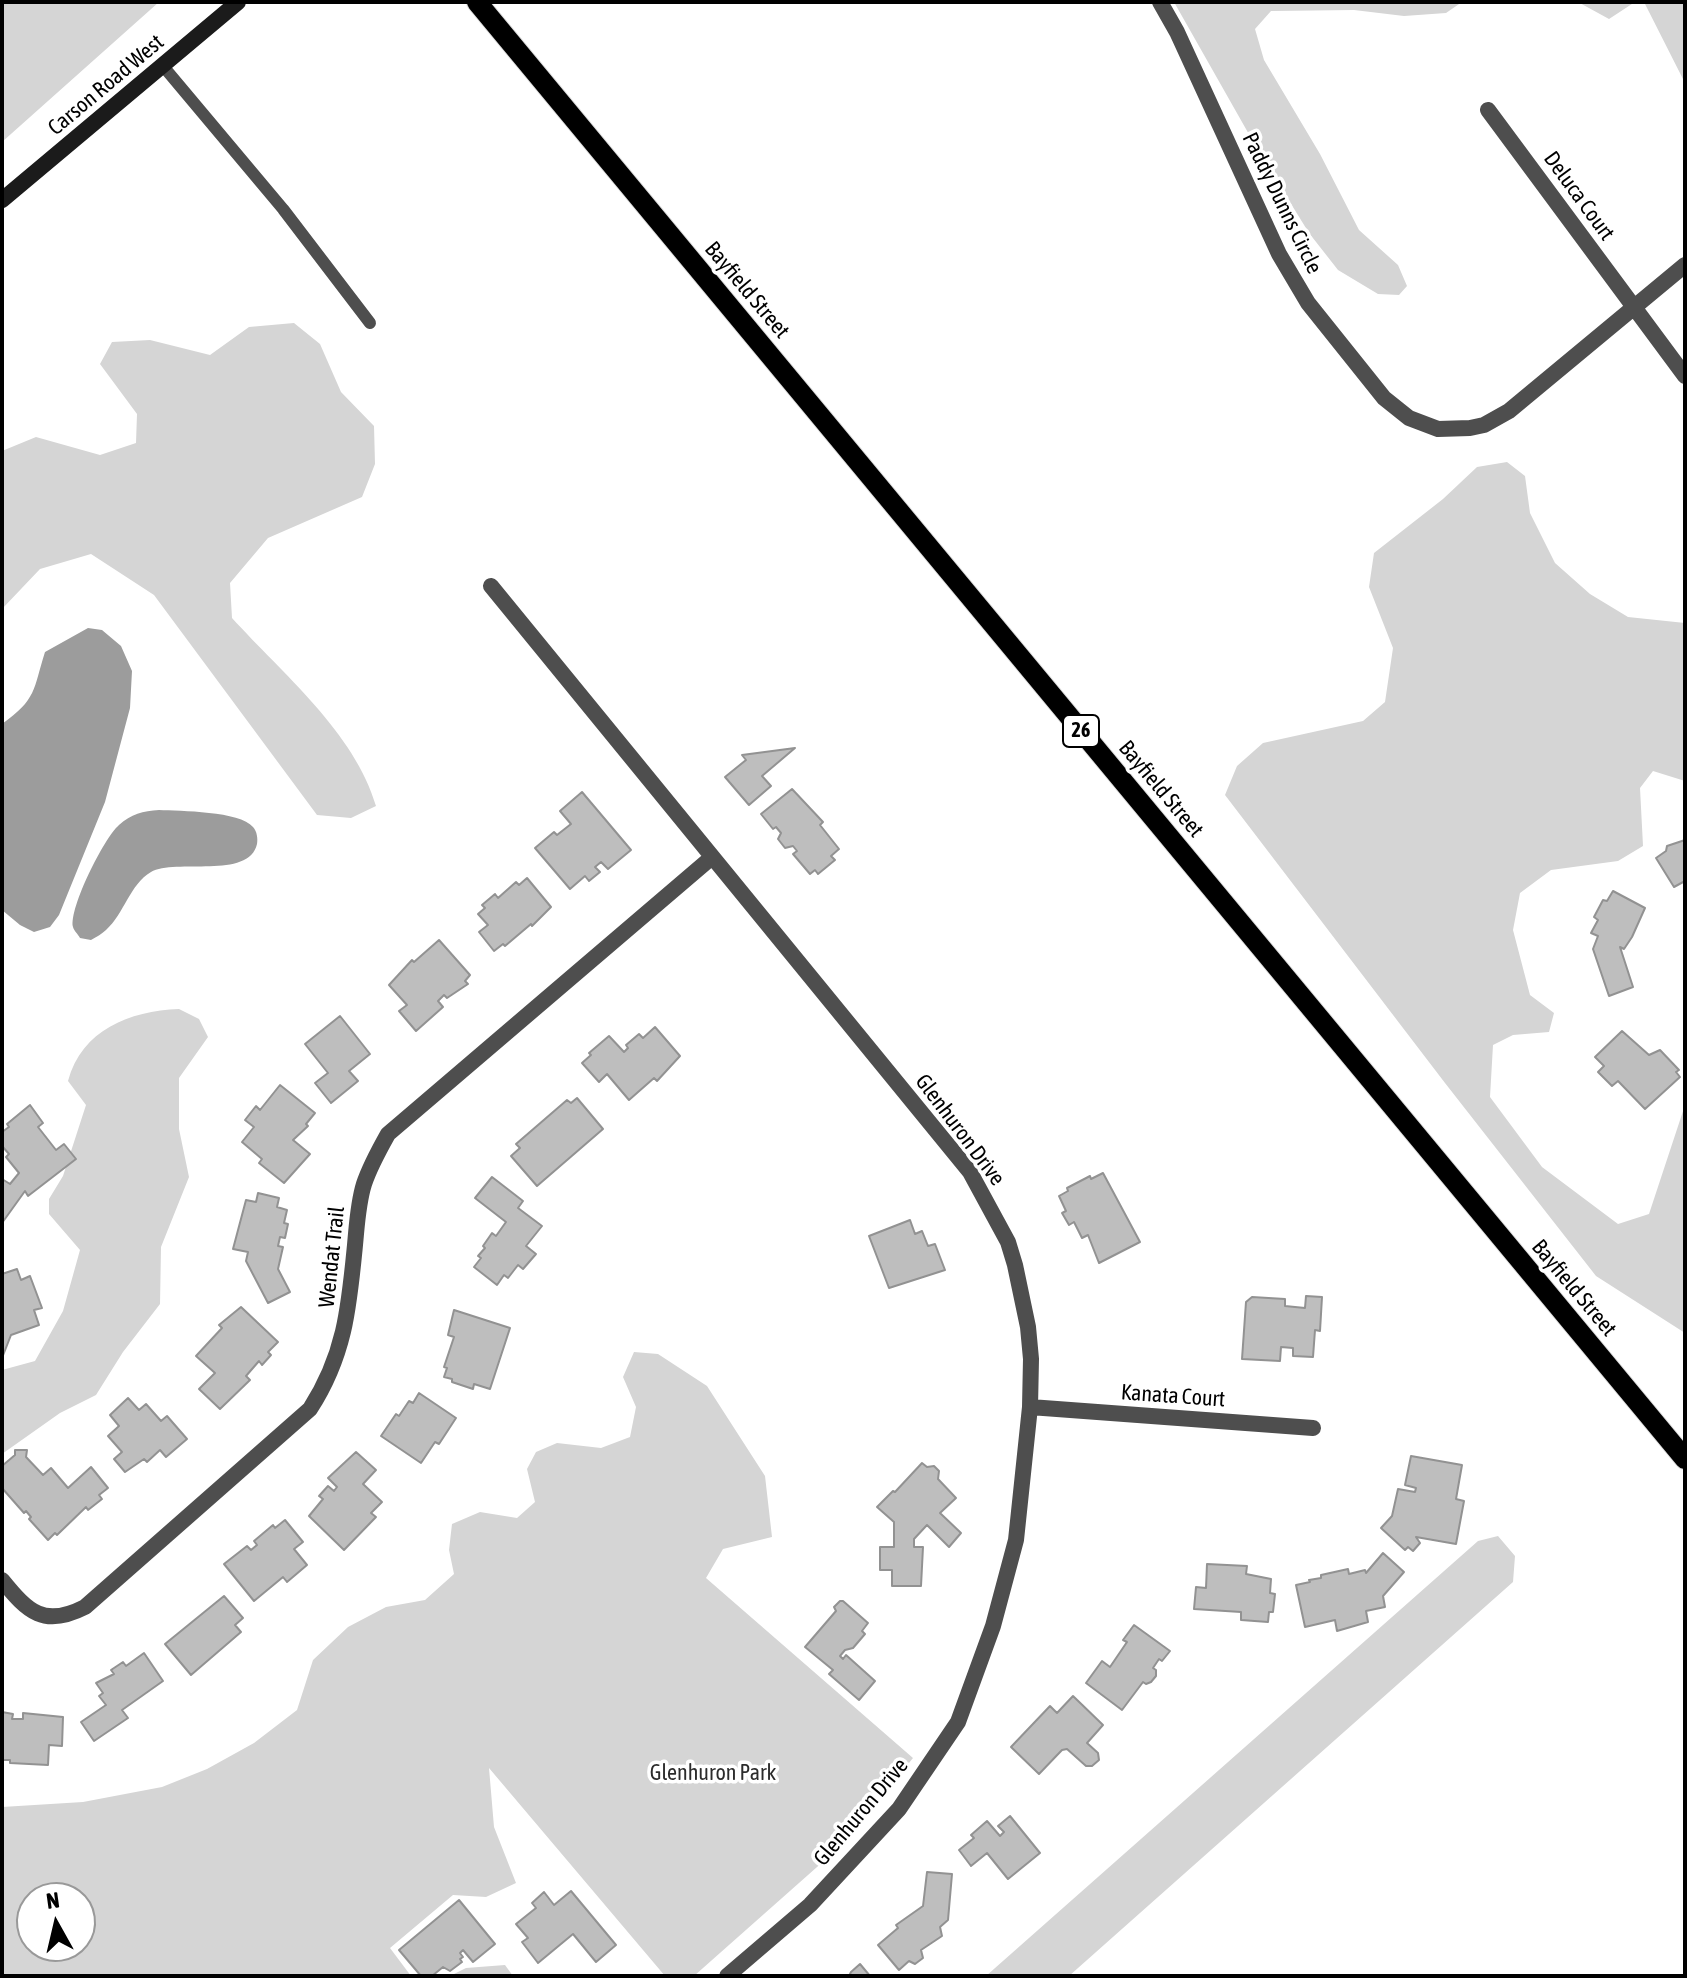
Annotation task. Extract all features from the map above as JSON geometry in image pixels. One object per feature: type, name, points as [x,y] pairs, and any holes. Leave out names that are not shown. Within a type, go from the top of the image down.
[{"type":"main road","name":"Bayfield Street","points":[[477,2],[1685,1459]]},
{"type":"street","name":"Carson Road West","points":[[2,200],[238,2]]},
{"type":"street","name":"Paddy Dunns Circle","points":[[1160,2],[1177,32],[1279,254],[1308,303],[1384,398],[1409,418],[1438,429],[1484,425],[1509,411],[1685,265]]},
{"type":"street","name":"Deluca Court","points":[[1488,110],[1633,308]]},
{"type":"street","points":[[1633,308],[1685,376]]},
{"type":"street","name":"Glenhuron Drive","points":[[491,586],[970,1172],[1008,1242],[1023,1296],[1031,1359],[1030,1407],[1016,1540],[993,1626],[958,1722],[899,1809],[810,1905],[727,1976]]},
{"type":"street","name":"Wendat Trail","points":[[2,1580],[24,1607],[35,1613],[61,1617],[85,1607],[310,1409],[340,1350],[347,1321],[361,1196],[372,1164],[388,1134],[711,858]]},
{"type":"street","name":"Kanata Court","points":[[1030,1407],[1313,1428]]},
{"type":"lane","points":[[163,66],[283,209],[370,323]]},
{"type":"green space","points":[[2,2],[159,2],[2,142]]},
{"type":"green space","points":[[1174,2],[1462,2],[1446,13],[1404,16],[1354,10],[1271,11],[1255,29],[1264,60],[1320,154],[1359,230],[1398,265],[1407,286],[1399,295],[1378,294],[1338,270],[1309,233]]},
{"type":"green space","points":[[1578,2],[1635,2],[1609,19]]},
{"type":"green space","points":[[1644,2],[1685,2],[1685,83]]},
{"type":"green space","points":[[294,323],[320,344],[341,392],[374,426],[375,464],[362,497],[268,538],[230,583],[232,618],[315,705],[352,754],[376,806],[351,818],[317,815],[154,595],[91,554],[40,569],[2,609],[2,451],[36,437],[100,455],[136,443],[137,414],[100,364],[112,342],[150,340],[210,355],[249,327]]},
{"type":"green space","points":[[1507,462],[1525,476],[1530,513],[1555,563],[1590,594],[1628,617],[1685,623],[1685,781],[1653,771],[1640,788],[1643,846],[1618,861],[1551,870],[1520,893],[1513,930],[1530,995],[1554,1013],[1549,1032],[1513,1035],[1493,1045],[1490,1097],[1542,1167],[1618,1224],[1649,1214],[1685,1105],[1685,1333],[1596,1276],[1225,795],[1237,766],[1263,743],[1363,721],[1385,702],[1393,648],[1369,587],[1374,553],[1443,499],[1477,467]]},
{"type":"green space","points":[[179,1009],[199,1019],[208,1037],[179,1078],[179,1129],[189,1177],[161,1247],[160,1304],[123,1352],[96,1395],[60,1413],[2,1454],[2,1370],[35,1361],[63,1311],[80,1250],[49,1214],[49,1199],[63,1176],[86,1105],[68,1081],[75,1063],[96,1036],[110,1027],[143,1014]]},
{"type":"green space","name":"Glenhuron Park","points":[[634,1352],[658,1354],[707,1386],[765,1476],[772,1537],[723,1549],[706,1578],[913,1758],[843,1844],[694,1976],[665,1976],[489,1768],[494,1827],[516,1883],[486,1897],[453,1895],[390,1948],[411,1976],[2,1976],[2,1807],[83,1802],[162,1787],[207,1769],[254,1743],[297,1710],[313,1660],[348,1627],[386,1607],[425,1600],[454,1574],[449,1550],[452,1524],[480,1512],[517,1518],[535,1502],[527,1469],[536,1452],[557,1443],[601,1448],[630,1437],[636,1407],[623,1377]]},
{"type":"green space","points":[[1498,1536],[1515,1556],[1513,1582],[1069,1976],[986,1976],[1478,1541]]},
{"type":"green space","points":[[505,1965],[513,1976],[450,1976],[466,1968]]},
{"type":"shaded area","points":[[88,628],[102,630],[121,646],[132,671],[130,708],[105,802],[59,915],[50,927],[34,932],[2,910],[2,724],[28,700],[45,652]]},
{"type":"shaded area","points":[[159,810],[236,818],[254,829],[257,844],[251,855],[240,862],[162,868],[151,872],[138,884],[106,930],[91,940],[80,938],[73,927],[76,905],[105,844],[128,818]]},
{"type":"building","points":[[795,748],[762,776],[771,786],[749,805],[725,777],[746,760],[742,755]]},
{"type":"building","points":[[792,789],[823,822],[820,825],[839,849],[831,856],[835,860],[818,874],[815,870],[810,874],[793,854],[797,851],[793,846],[785,848],[778,839],[781,833],[776,827],[773,829],[761,814]]},
{"type":"building","points":[[582,792],[631,850],[608,869],[601,862],[595,867],[600,872],[589,881],[585,876],[570,889],[535,848],[554,832],[557,835],[571,824],[560,811]]},
{"type":"building","points":[[1685,840],[1685,881],[1674,887],[1656,858],[1666,851],[1667,846]]},
{"type":"building","points":[[527,878],[551,907],[532,926],[494,951],[479,932],[488,925],[478,914],[485,908],[482,905],[495,894],[498,898],[516,882],[519,885]]},
{"type":"building","points":[[1613,891],[1645,908],[1632,937],[1624,949],[1620,947],[1633,987],[1609,996],[1593,949],[1598,936],[1591,933],[1598,920],[1594,917],[1603,900],[1607,901]]},
{"type":"building","points":[[439,940],[470,975],[465,981],[468,984],[447,998],[444,995],[438,1001],[443,1007],[416,1031],[399,1011],[407,1005],[389,985],[412,960],[414,962]]},
{"type":"building","points":[[340,1016],[370,1054],[349,1071],[358,1081],[331,1103],[315,1083],[328,1073],[305,1044]]},
{"type":"building","points":[[655,1027],[680,1056],[657,1081],[654,1078],[629,1100],[607,1074],[599,1082],[582,1063],[609,1036],[624,1052],[628,1048],[626,1045],[639,1034],[643,1038]]},
{"type":"building","points":[[1622,1031],[1649,1055],[1660,1050],[1679,1070],[1676,1072],[1680,1077],[1645,1109],[1618,1081],[1612,1086],[1598,1072],[1604,1066],[1595,1057]]},
{"type":"building","points":[[280,1085],[315,1113],[306,1124],[308,1126],[293,1140],[310,1154],[284,1183],[259,1163],[262,1159],[242,1142],[254,1127],[245,1120],[256,1106],[260,1110]]},
{"type":"building","points":[[577,1098],[603,1129],[537,1186],[511,1156],[520,1148],[516,1144],[567,1100],[571,1103]]},
{"type":"building","points":[[30,1105],[43,1123],[38,1127],[56,1150],[64,1144],[76,1159],[28,1196],[25,1191],[2,1223],[2,1179],[10,1184],[19,1173],[6,1157],[9,1154],[2,1146],[2,1132]]},
{"type":"building","points":[[1103,1173],[1140,1242],[1099,1263],[1088,1235],[1082,1238],[1074,1222],[1069,1225],[1062,1213],[1066,1211],[1059,1196],[1068,1191],[1067,1188]]},
{"type":"building","points":[[492,1177],[523,1201],[518,1208],[542,1226],[526,1246],[536,1254],[523,1269],[518,1265],[508,1278],[504,1275],[497,1285],[474,1267],[492,1233],[496,1236],[506,1222],[475,1198]]},
{"type":"building","points":[[258,1193],[279,1198],[277,1207],[287,1210],[285,1238],[280,1237],[278,1246],[283,1247],[278,1269],[290,1292],[268,1303],[246,1261],[248,1252],[233,1249],[246,1200],[256,1202]]},
{"type":"building","points":[[910,1220],[915,1234],[922,1231],[928,1246],[935,1244],[945,1270],[889,1288],[869,1236]]},
{"type":"building","points":[[17,1269],[21,1280],[30,1276],[42,1308],[34,1310],[39,1325],[11,1335],[2,1358],[2,1274]]},
{"type":"building","points":[[1306,1296],[1322,1297],[1320,1331],[1315,1330],[1313,1357],[1293,1356],[1293,1348],[1281,1347],[1280,1361],[1242,1359],[1246,1302],[1252,1297],[1285,1299],[1285,1306],[1305,1308]]},
{"type":"building","points":[[241,1307],[278,1342],[268,1352],[271,1355],[262,1365],[259,1361],[246,1376],[250,1380],[220,1409],[199,1389],[215,1373],[196,1356],[222,1328],[219,1325]]},
{"type":"building","points":[[454,1310],[510,1328],[490,1389],[474,1384],[473,1389],[444,1377],[447,1368],[444,1367],[454,1337],[448,1335]]},
{"type":"building","points":[[419,1393],[456,1418],[439,1444],[435,1442],[421,1463],[381,1436],[396,1414],[399,1416]]},
{"type":"building","points":[[128,1398],[139,1410],[146,1404],[161,1421],[167,1416],[187,1439],[166,1457],[160,1450],[147,1462],[144,1459],[125,1472],[114,1459],[122,1452],[108,1436],[119,1426],[110,1415]]},
{"type":"building","points":[[15,1450],[27,1450],[26,1457],[43,1475],[51,1468],[68,1488],[91,1467],[108,1488],[99,1495],[102,1499],[88,1510],[86,1507],[48,1540],[29,1519],[31,1517],[26,1511],[24,1513],[2,1488],[2,1466],[15,1455]]},
{"type":"building","points":[[356,1452],[376,1470],[363,1484],[382,1502],[371,1513],[376,1517],[344,1550],[309,1516],[323,1499],[319,1496],[328,1486],[334,1491],[337,1487],[328,1478]]},
{"type":"building","points":[[1411,1456],[1462,1465],[1456,1499],[1464,1501],[1456,1544],[1416,1537],[1420,1543],[1413,1551],[1408,1547],[1405,1550],[1381,1528],[1392,1516],[1398,1489],[1415,1492],[1416,1488],[1405,1485]]},
{"type":"building","points":[[922,1463],[939,1471],[938,1479],[956,1498],[940,1513],[961,1533],[949,1547],[927,1525],[914,1539],[914,1547],[923,1547],[921,1586],[892,1586],[892,1570],[880,1570],[880,1547],[894,1547],[894,1522],[877,1507]]},
{"type":"building","points":[[285,1520],[303,1542],[294,1549],[307,1565],[287,1582],[283,1577],[254,1601],[224,1564],[247,1546],[251,1550],[257,1545],[254,1541],[273,1525],[275,1528]]},
{"type":"building","points":[[1383,1553],[1404,1572],[1383,1596],[1385,1607],[1366,1611],[1368,1622],[1337,1631],[1335,1620],[1305,1627],[1296,1585],[1348,1569],[1349,1574],[1365,1570],[1366,1573]]},
{"type":"building","points":[[1207,1564],[1247,1566],[1246,1574],[1271,1579],[1270,1593],[1275,1594],[1273,1612],[1269,1612],[1268,1622],[1241,1620],[1241,1612],[1194,1609],[1196,1587],[1206,1588]]},
{"type":"building","points":[[224,1596],[243,1618],[235,1625],[241,1632],[191,1675],[165,1644]]},
{"type":"building","points":[[840,1601],[868,1623],[862,1631],[865,1634],[853,1648],[845,1650],[840,1656],[843,1659],[846,1655],[875,1681],[859,1700],[829,1674],[833,1670],[805,1647],[836,1611],[834,1607]]},
{"type":"building","points":[[1134,1625],[1170,1651],[1153,1668],[1156,1676],[1151,1682],[1143,1682],[1122,1710],[1086,1683],[1102,1661],[1110,1667]]},
{"type":"building","points":[[144,1653],[163,1681],[122,1710],[128,1718],[94,1741],[81,1722],[106,1705],[99,1696],[103,1693],[96,1683],[114,1674],[111,1670],[123,1662],[126,1666]]},
{"type":"building","points":[[1073,1696],[1103,1725],[1087,1743],[1098,1753],[1099,1760],[1092,1766],[1086,1766],[1067,1749],[1062,1750],[1039,1774],[1011,1747],[1050,1706],[1057,1713]]},
{"type":"building","points":[[2,1712],[13,1714],[12,1719],[23,1719],[23,1713],[63,1717],[62,1746],[49,1745],[48,1765],[2,1760]]},
{"type":"building","points":[[1010,1816],[1040,1853],[1008,1879],[987,1853],[971,1866],[959,1850],[974,1838],[971,1835],[987,1821],[1000,1836],[1004,1832],[998,1826]]},
{"type":"building","points":[[927,1872],[952,1874],[948,1920],[940,1927],[942,1936],[921,1950],[923,1958],[915,1964],[909,1961],[899,1970],[878,1945],[898,1928],[896,1925],[923,1906]]},
{"type":"building","points":[[571,1891],[616,1945],[596,1962],[573,1934],[538,1963],[522,1942],[528,1938],[516,1924],[536,1908],[532,1903],[544,1892],[554,1905]]},
{"type":"building","points":[[459,1900],[495,1944],[473,1962],[463,1950],[460,1953],[462,1962],[450,1971],[443,1967],[432,1976],[421,1976],[399,1950]]},
{"type":"building","points":[[860,1964],[870,1976],[849,1976],[851,1972]]}]
